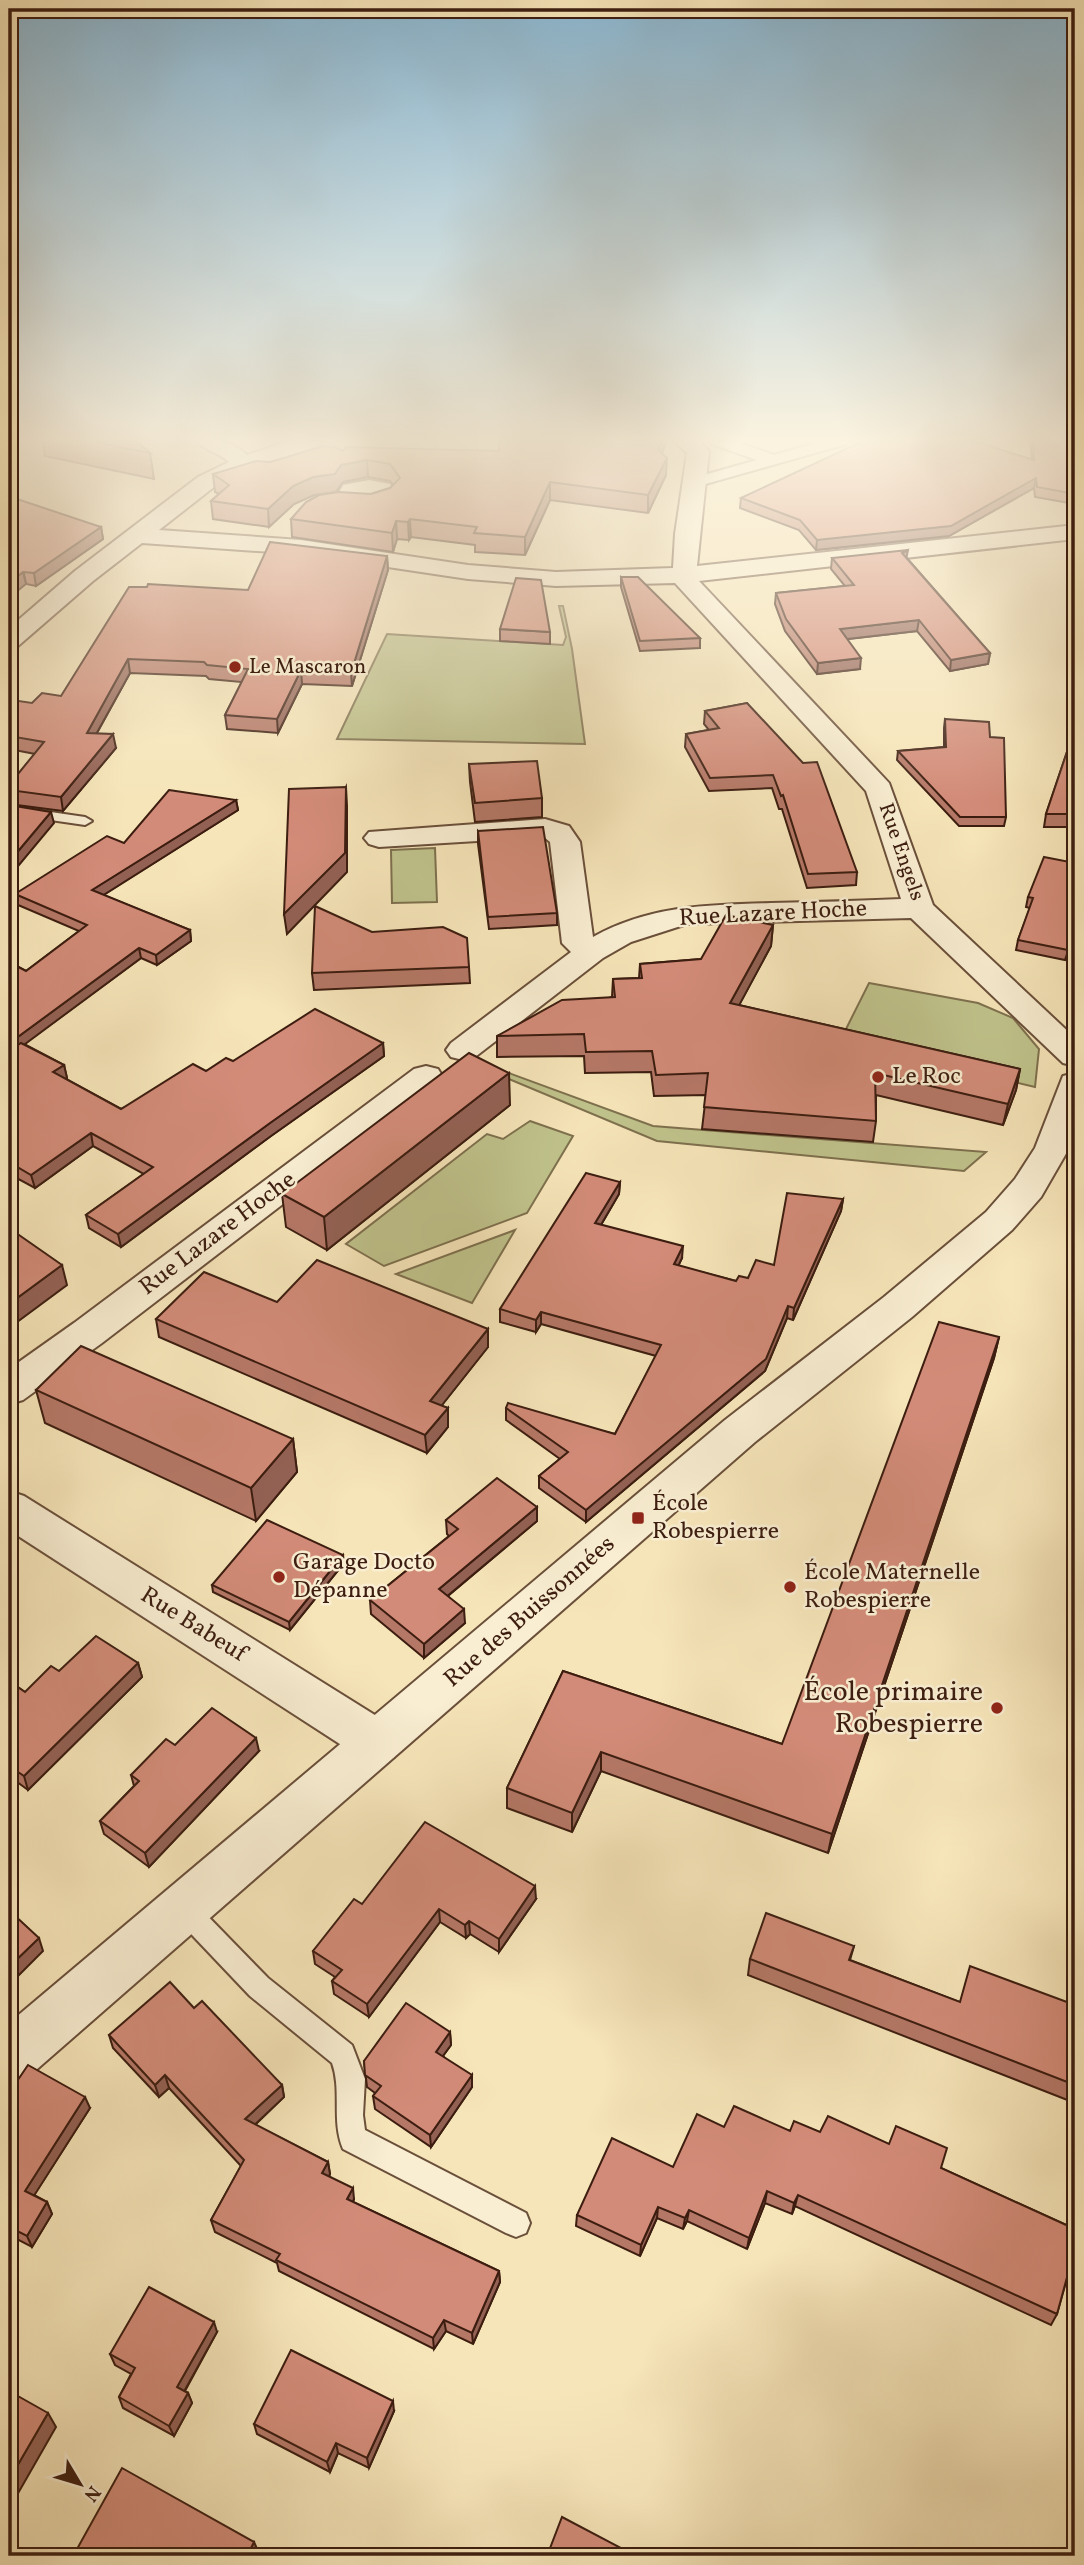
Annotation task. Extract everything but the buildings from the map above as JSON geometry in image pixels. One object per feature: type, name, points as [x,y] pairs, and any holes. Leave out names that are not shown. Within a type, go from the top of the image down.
[{"type":"street","points":[[9,641],[104,561]]},
{"type":"street","points":[[415,561],[500,576],[569,579],[686,575],[815,561]]},
{"type":"street","points":[[686,575],[687,561]]},
{"type":"street","name":"Rue Engels","points":[[686,575],[687,583],[879,789],[919,908],[1075,1056]]},
{"type":"street","points":[[379,838],[545,828],[559,832],[565,842],[578,943],[592,951]]},
{"type":"street","name":"Rue Lazare Hoche","points":[[463,1050],[592,951],[620,935],[657,922],[687,915],[919,908]]},
{"type":"street","name":"Rue Lazare Hoche","points":[[9,1390],[426,1077]]},
{"type":"street","name":"Rue des Buissonnées","points":[[9,2057],[730,1439],[898,1307],[999,1221],[1028,1188],[1053,1149],[1075,1084]]},
{"type":"street","name":"Rue Babeuf","points":[[9,1508],[377,1742]]},
{"type":"lane","points":[[9,810],[85,821]]},
{"type":"lane","points":[[183,1908],[259,1987],[342,2054],[351,2079],[349,2115],[353,2139],[516,2224]]},
{"type":"green space","points":[[559,606],[563,606],[572,649],[585,744],[337,739],[387,634],[563,645],[566,637]]},
{"type":"green space","points":[[435,848],[437,902],[392,903],[391,850]]},
{"type":"green space","points":[[869,983],[978,1003],[1013,1018],[1039,1049],[1035,1087],[840,1041]]},
{"type":"green space","points":[[487,1065],[653,1126],[986,1152],[964,1171],[657,1141],[478,1066]]},
{"type":"green space","points":[[530,1121],[573,1136],[527,1213],[384,1266],[346,1244],[487,1134],[503,1139]]},
{"type":"green space","points":[[515,1230],[472,1303],[396,1274]]},
{"type":"place","name":"Le Mascaron","points":[[235,667]]},
{"type":"place","name":"Le Roc","points":[[878,1077]]},
{"type":"place","name":"École Robespierre","points":[[638,1518]]},
{"type":"place","name":"Garage Docto Dépanne","points":[[279,1577]]},
{"type":"place","name":"École Maternelle Robespierre","points":[[790,1587]]},
{"type":"place","name":"École primaire Robespierre","points":[[997,1708]]}]
